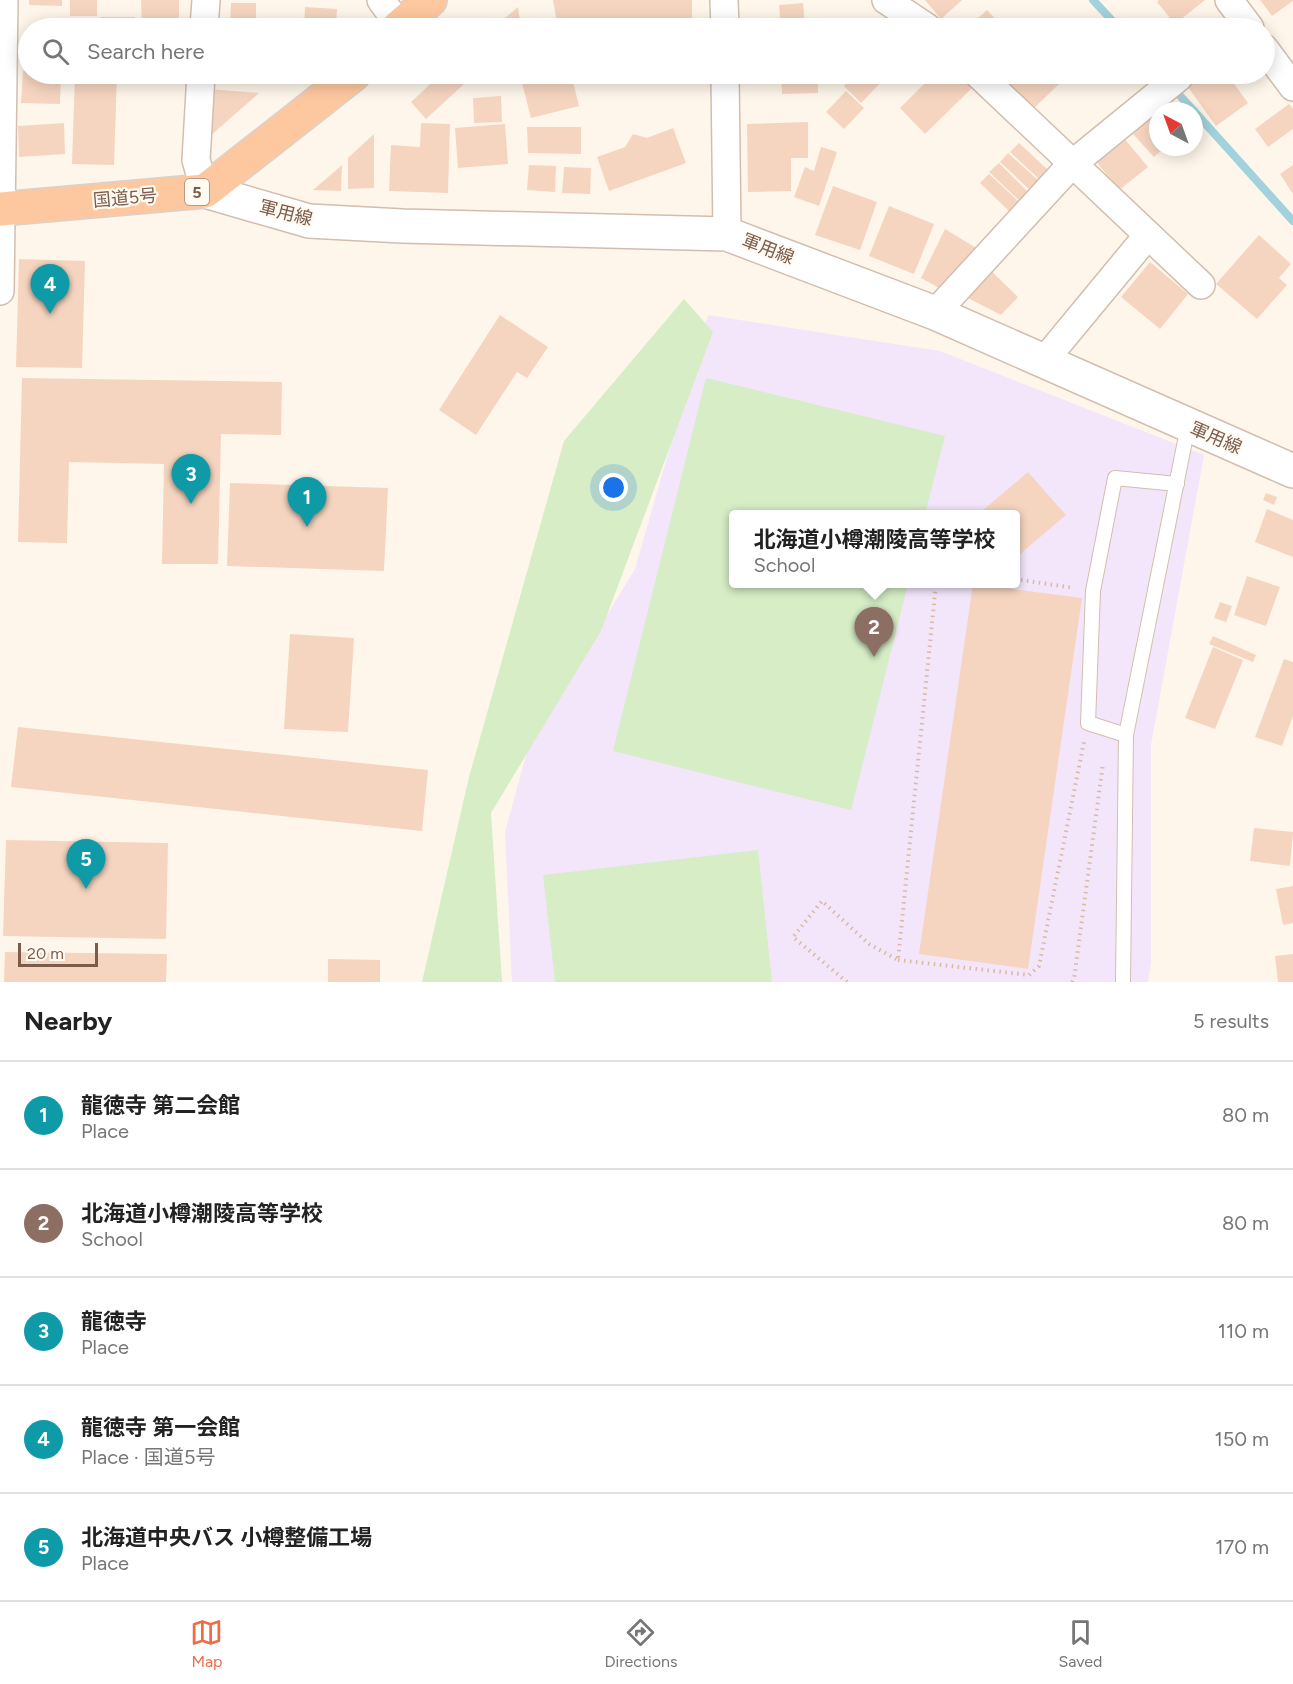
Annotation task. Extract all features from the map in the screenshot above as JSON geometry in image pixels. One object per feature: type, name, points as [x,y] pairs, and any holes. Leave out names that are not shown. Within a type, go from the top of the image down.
[{"type":"highway","points":[[390,14],[430,0]]},
{"type":"highway","name":"5","points":[[205,191],[341,84]]},
{"type":"highway","name":"国道5号","points":[[1,209],[205,191]]},
{"type":"street","points":[[205,18],[206,0]]},
{"type":"street","points":[[370,0],[390,14]]},
{"type":"street","points":[[724,0],[725,18]]},
{"type":"street","points":[[886,0],[913,18]]},
{"type":"street","points":[[1229,0],[1242,18]]},
{"type":"street","points":[[0,291],[2,17]]},
{"type":"street","points":[[1275,63],[1293,87]]},
{"type":"street","points":[[200,84],[196,160],[205,191]]},
{"type":"street","points":[[725,84],[727,234]]},
{"type":"street","points":[[988,84],[1071,165],[1201,285]]},
{"type":"street","points":[[935,313],[1071,165],[1171,84]]},
{"type":"street","name":"軍用線","points":[[205,191],[309,220],[402,226],[727,234],[935,313],[1293,471]]},
{"type":"street","points":[[1043,362],[1148,236]]},
{"type":"lane","points":[[1123,982],[1126,735],[1188,426]]},
{"type":"lane","points":[[1126,735],[1088,723],[1093,591],[1115,478],[1177,484]]},
{"type":"path","points":[[1020,580],[1093,591]]},
{"type":"path","points":[[898,960],[936,588]]},
{"type":"path","points":[[847,982],[793,937],[822,901],[868,944],[898,960],[1029,975],[1039,966],[1088,723]]},
{"type":"path","points":[[1071,982],[1074,979],[1109,728]]},
{"type":"shaded area","points":[[708,315],[940,351],[1204,455],[1151,745],[1151,963],[1148,982],[512,982],[505,832],[529,744],[635,569]]},
{"type":"green space","points":[[684,299],[713,332],[601,631],[491,813],[502,982],[422,982],[469,777],[564,441]]},
{"type":"green space","points":[[706,378],[945,436],[926,510],[729,510],[729,588],[907,588],[851,810],[613,751]]},
{"type":"green space","points":[[758,850],[772,982],[555,982],[543,875]]},
{"type":"building","points":[[29,0],[62,0],[62,6],[29,5]]},
{"type":"building","points":[[70,0],[97,0],[97,16],[70,16]]},
{"type":"building","points":[[141,0],[179,0],[179,18],[142,18]]},
{"type":"building","points":[[553,0],[692,0],[692,18],[556,18]]},
{"type":"building","points":[[925,0],[962,0],[942,18]]},
{"type":"building","points":[[1159,0],[1205,0],[1182,18],[1170,18],[1157,2]]},
{"type":"building","points":[[1260,0],[1293,0],[1293,1],[1272,16]]},
{"type":"building","points":[[231,3],[256,3],[256,18],[230,18]]},
{"type":"building","points":[[803,3],[804,18],[780,18],[779,5]]},
{"type":"building","points":[[305,7],[337,9],[337,18],[304,18]]},
{"type":"building","points":[[518,7],[520,18],[505,18]]},
{"type":"building","points":[[987,10],[995,18],[978,18]]},
{"type":"building","points":[[101,17],[135,17],[135,18]]},
{"type":"building","points":[[22,84],[61,84],[60,104],[21,103]]},
{"type":"building","points":[[75,84],[117,84],[114,165],[72,164]]},
{"type":"building","points":[[430,84],[464,84],[426,119],[411,102]]},
{"type":"building","points":[[522,84],[574,84],[579,106],[531,118]]},
{"type":"building","points":[[782,84],[818,84],[818,93],[782,94]]},
{"type":"building","points":[[846,84],[879,84],[861,103],[844,86]]},
{"type":"building","points":[[924,84],[975,85],[925,134],[900,108]]},
{"type":"building","points":[[1003,84],[1059,84],[1030,112]]},
{"type":"building","points":[[1186,84],[1234,84],[1248,103],[1216,126],[1203,108],[1203,102],[1199,102]]},
{"type":"building","points":[[210,89],[259,93],[209,137]]},
{"type":"building","points":[[846,91],[864,108],[844,129],[826,112]]},
{"type":"building","points":[[501,96],[502,122],[474,123],[473,98]]},
{"type":"building","points":[[1289,104],[1293,109],[1293,129],[1268,147],[1255,129]]},
{"type":"building","points":[[1149,119],[1149,152],[1133,134]]},
{"type":"building","points":[[808,122],[808,158],[791,158],[791,191],[748,192],[747,124]]},
{"type":"building","points":[[64,123],[65,154],[19,157],[18,126]]},
{"type":"building","points":[[421,123],[450,124],[448,193],[389,191],[391,145],[420,147]]},
{"type":"building","points":[[505,124],[508,164],[458,168],[455,128]]},
{"type":"building","points":[[527,127],[581,127],[581,154],[528,153]]},
{"type":"building","points":[[673,128],[686,163],[609,191],[597,157],[625,147],[633,134],[647,138]]},
{"type":"building","points":[[374,134],[374,188],[348,189],[348,158]]},
{"type":"building","points":[[1123,137],[1148,167],[1119,190],[1095,160]]},
{"type":"building","points":[[1019,143],[1049,171],[1040,180],[1010,152]]},
{"type":"building","points":[[821,147],[837,152],[819,206],[794,197],[805,167],[814,171]]},
{"type":"building","points":[[1008,153],[1039,181],[1030,190],[1000,162]]},
{"type":"building","points":[[999,163],[1028,192],[1020,201],[989,172]]},
{"type":"building","points":[[342,165],[341,191],[313,190]]},
{"type":"building","points":[[529,165],[556,166],[555,192],[527,190]]},
{"type":"building","points":[[1293,165],[1293,194],[1280,174]]},
{"type":"building","points":[[564,167],[591,168],[590,194],[562,193]]},
{"type":"building","points":[[989,174],[1019,202],[1010,212],[980,183]]},
{"type":"building","points":[[833,186],[877,202],[860,250],[815,235]]},
{"type":"building","points":[[889,206],[934,224],[914,274],[869,256]]},
{"type":"building","points":[[945,229],[978,249],[941,289],[921,278]]},
{"type":"building","points":[[1259,235],[1291,264],[1279,278],[1287,285],[1257,319],[1216,284]]},
{"type":"building","points":[[19,259],[85,261],[82,368],[16,367]]},
{"type":"building","points":[[1150,262],[1188,294],[1160,329],[1121,297]]},
{"type":"building","points":[[988,268],[1018,297],[1001,315],[962,295]]},
{"type":"building","points":[[500,315],[548,347],[527,378],[517,372],[476,435],[439,410]]},
{"type":"building","points":[[22,378],[282,382],[281,435],[221,434],[218,564],[162,564],[164,464],[69,462],[67,543],[18,542]]},
{"type":"building","points":[[1028,472],[1066,515],[1020,554],[1020,510],[983,510]]},
{"type":"building","points":[[230,483],[388,488],[384,571],[227,566]]},
{"type":"building","points":[[1266,493],[1277,497],[1274,505],[1263,500]]},
{"type":"building","points":[[1267,509],[1293,520],[1293,557],[1255,542]]},
{"type":"building","points":[[1247,576],[1280,587],[1266,626],[1234,615]]},
{"type":"building","points":[[972,588],[1004,588],[1082,598],[1028,969],[919,954]]},
{"type":"building","points":[[1220,602],[1232,606],[1226,622],[1214,618]]},
{"type":"building","points":[[290,634],[354,638],[348,732],[284,729]]},
{"type":"building","points":[[1213,636],[1256,655],[1253,662],[1209,644]]},
{"type":"building","points":[[1213,647],[1243,660],[1215,729],[1185,718]]},
{"type":"building","points":[[1284,659],[1293,662],[1293,716],[1282,746],[1255,737]]},
{"type":"building","points":[[18,727],[428,770],[422,831],[11,787]]},
{"type":"building","points":[[1254,828],[1293,832],[1290,866],[1250,861]]},
{"type":"building","points":[[6,840],[168,843],[166,939],[3,936]]},
{"type":"building","points":[[1293,886],[1293,923],[1283,925],[1276,889]]},
{"type":"building","points":[[5,952],[167,954],[166,982],[4,982]]},
{"type":"building","points":[[1293,954],[1293,982],[1278,982],[1275,956]]},
{"type":"building","points":[[328,959],[380,960],[380,982],[328,982]]},
{"type":"waterway","points":[[1093,0],[1110,18]]},
{"type":"waterway","points":[[1169,84],[1186,102]]},
{"type":"waterway","points":[[1203,121],[1293,221]]},
{"type":"place","name":"龍徳寺 第一会館","points":[[50,314]]},
{"type":"place","name":"龍徳寺","points":[[191,504]]},
{"type":"place","name":"龍徳寺 第二会館","points":[[307,527]]},
{"type":"place","name":"北海道小樽潮陵高等学校","points":[[874,657]]},
{"type":"place","name":"北海道中央バス 小樽整備工場","points":[[86,889]]}]
